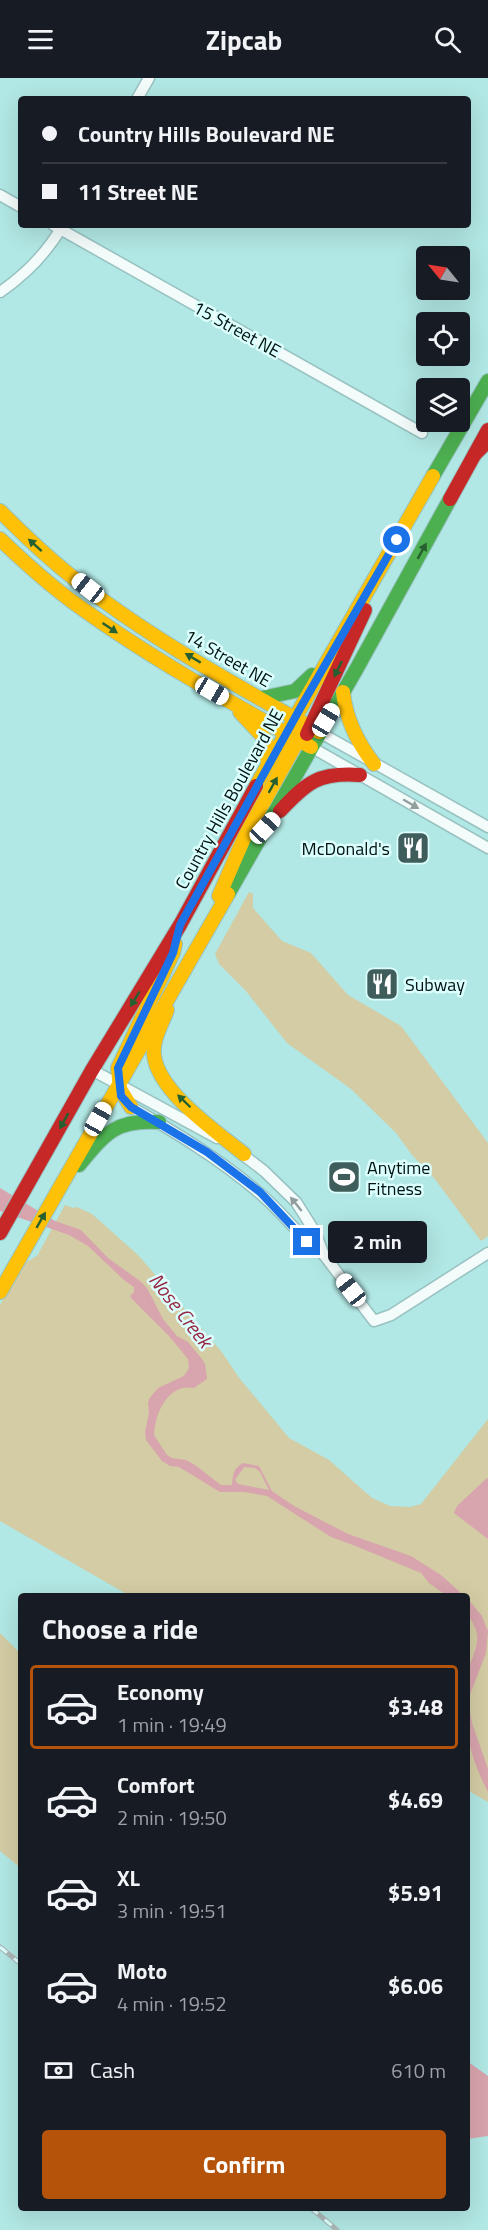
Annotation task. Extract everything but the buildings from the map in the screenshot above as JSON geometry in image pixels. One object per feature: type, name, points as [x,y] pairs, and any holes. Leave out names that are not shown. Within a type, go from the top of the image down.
[{"type":"main road","name":"Country Hills Boulevard NE","points":[[0,1233],[92,1070],[180,925],[268,766],[292,736],[294,718],[488,381]]},
{"type":"main road","points":[[314,729],[343,692],[488,430]]},
{"type":"main road","points":[[475,454],[488,441]]},
{"type":"main road","name":"14 Street NE","points":[[0,511],[53,561],[105,602],[164,640],[314,729]]},
{"type":"main road","name":"14 Street NE","points":[[0,538],[33,571],[88,614],[153,657],[311,747]]},
{"type":"main road","points":[[0,1292],[311,747],[314,729],[387,558]]},
{"type":"main road","points":[[262,698],[291,693],[301,688],[338,643]]},
{"type":"main road","points":[[343,692],[345,711],[359,746],[374,764]]},
{"type":"main road","points":[[231,702],[266,740],[268,766]]},
{"type":"main road","points":[[205,933],[226,877],[292,736]]},
{"type":"main road","points":[[265,828],[306,784],[329,773],[360,775]]},
{"type":"main road","points":[[131,1107],[121,1096],[118,1068],[173,953],[180,925]]},
{"type":"main road","points":[[174,987],[154,1052],[155,1067],[180,1098],[244,1154]]},
{"type":"main road","points":[[57,1192],[86,1157],[108,1134],[121,1125],[143,1121],[159,1122]]},
{"type":"street","points":[[139,96],[149,78]]},
{"type":"street","points":[[0,195],[18,205]]},
{"type":"street","points":[[0,292],[11,285],[38,259],[58,228]]},
{"type":"street","name":"15 Street NE","points":[[63,228],[422,433]]},
{"type":"street","name":"14 Street NE","points":[[314,729],[488,827]]},
{"type":"street","name":"14 Street NE","points":[[311,747],[488,848]]},
{"type":"street","points":[[92,1070],[244,1154],[296,1203],[315,1232],[324,1255]]},
{"type":"street","points":[[131,1107],[207,1152],[260,1192],[307,1242],[324,1255],[374,1321],[391,1315],[488,1252]]},
{"type":"shaded area","points":[[249,892],[253,894],[253,908],[282,941],[311,953],[348,995],[401,1026],[488,1143],[488,1236],[481,1241],[434,1178],[412,1155],[396,1133],[351,1089],[287,1043],[246,991],[219,964],[215,954]]},
{"type":"shaded area","points":[[0,1188],[55,1221],[81,1230],[108,1258],[147,1288],[163,1319],[177,1336],[188,1342],[202,1359],[207,1379],[194,1388],[177,1390],[170,1395],[160,1409],[154,1435],[167,1455],[195,1465],[221,1485],[232,1485],[234,1472],[243,1463],[259,1466],[272,1491],[294,1506],[348,1534],[411,1556],[441,1575],[461,1593],[443,1593],[429,1583],[421,1573],[331,1537],[267,1496],[244,1492],[220,1492],[179,1467],[170,1466],[162,1461],[146,1440],[149,1399],[158,1388],[184,1376],[189,1368],[188,1359],[169,1336],[132,1299],[130,1296],[134,1292],[134,1287],[88,1246],[69,1235],[0,1211]],"holes":[[[244,1467],[255,1468],[260,1472],[269,1490],[238,1484],[235,1480]]]},
{"type":"shaded area","points":[[65,1205],[77,1207],[92,1214],[138,1255],[221,1351],[240,1379],[289,1438],[329,1460],[372,1498],[390,1506],[410,1507],[421,1504],[488,1419],[488,1802],[470,1792],[470,1593],[125,1593],[0,1521],[0,1305],[23,1264],[37,1256]]},
{"type":"shaded area","points":[[487,1478],[488,1539],[454,1513],[457,1506]]},
{"type":"shaded area","points":[[470,1602],[482,1616],[488,1631],[486,1653],[470,1695],[470,1664],[477,1639],[470,1618]]},
{"type":"shaded area","points":[[0,1633],[18,1651],[18,1866],[0,1851]]},
{"type":"shaded area","points":[[470,1712],[488,1769],[488,1792],[472,1754]]},
{"type":"shaded area","points":[[470,2063],[488,2076],[488,2136],[470,2139]]},
{"type":"railway","points":[[0,1947],[18,1962]]},
{"type":"railway","points":[[315,2211],[337,2230]]},
{"type":"traffic: fast","points":[[433,476],[488,381]]},
{"type":"traffic: fast","points":[[228,894],[450,499]]},
{"type":"traffic: fast","points":[[262,698],[295,691],[312,675]]},
{"type":"traffic: fast","points":[[79,1165],[104,1137],[121,1126],[132,1123],[159,1122]]},
{"type":"traffic: slow","points":[[256,786],[433,476]]},
{"type":"traffic: slow","points":[[0,511],[62,568],[160,640],[319,732]]},
{"type":"traffic: slow","points":[[0,539],[54,587],[130,642],[311,747]]},
{"type":"traffic: slow","points":[[343,692],[353,730],[374,764]]},
{"type":"traffic: slow","points":[[240,712],[266,740],[268,764]]},
{"type":"traffic: slow","points":[[219,896],[245,836],[298,740],[299,731]]},
{"type":"traffic: slow","points":[[0,1292],[228,894]]},
{"type":"traffic: slow","points":[[131,1107],[120,1089],[118,1068],[173,953],[175,944]]},
{"type":"traffic: slow","points":[[167,1010],[154,1044],[158,1069],[166,1083],[190,1110],[244,1154]]},
{"type":"traffic: jam","points":[[450,499],[488,430]]},
{"type":"traffic: jam","points":[[475,454],[488,441]]},
{"type":"traffic: jam","points":[[307,734],[365,610]]},
{"type":"traffic: jam","points":[[280,811],[306,786],[315,781],[334,775],[360,775]]},
{"type":"traffic: jam","points":[[0,1233],[92,1070],[180,925],[256,786]]},
{"type":"place","name":"McDonald's","points":[[413,848]]},
{"type":"place","name":"Subway","points":[[382,984]]},
{"type":"place","name":"Anytime Fitness","points":[[344,1177]]},
{"type":"route","points":[[307,1242],[260,1192],[207,1152],[131,1107],[121,1096],[118,1068],[173,953],[180,925],[397,540]]},
{"type":"water label","name":"Nose Creek","points":[[181,1310]]}]
